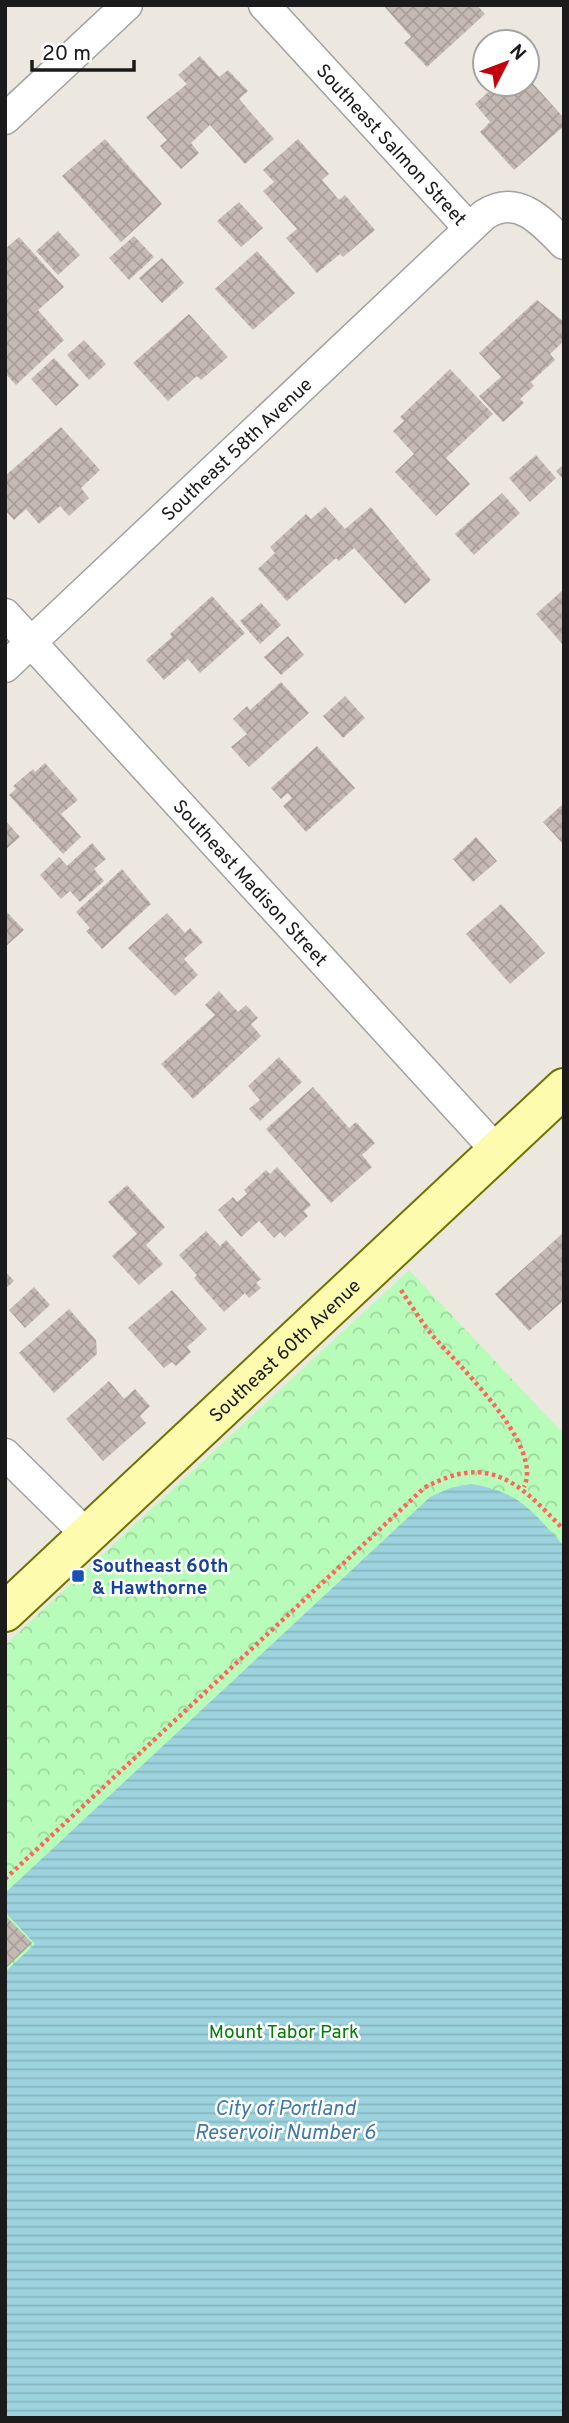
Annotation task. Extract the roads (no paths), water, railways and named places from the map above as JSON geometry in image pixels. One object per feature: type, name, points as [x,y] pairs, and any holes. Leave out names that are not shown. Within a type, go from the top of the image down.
[{"type":"main road","name":"Southeast 60th Avenue","points":[[5,1612],[564,1088]]},
{"type":"street","points":[[5,119],[127,5]]},
{"type":"street","name":"Southeast Salmon Street","points":[[264,5],[469,228],[493,209],[516,207],[533,213],[564,244]]},
{"type":"street","name":"Southeast 58th Avenue","points":[[5,667],[469,228]]},
{"type":"street","name":"Southeast Madison Street","points":[[5,614],[497,1151]]},
{"type":"street","points":[[5,1454],[87,1535]]},
{"type":"water","name":"City of Portland Reservoir Number 6","points":[[471,1484],[514,1498],[533,1513],[564,1546],[564,2418],[5,2418],[5,1972],[35,1944],[5,1912],[5,1893],[430,1497],[450,1488]]},
{"type":"place","name":"Southeast 60th & Hawthorne","points":[[78,1576]]},
{"type":"park label","name":"Mount Tabor Park","points":[[284,2031]]}]
